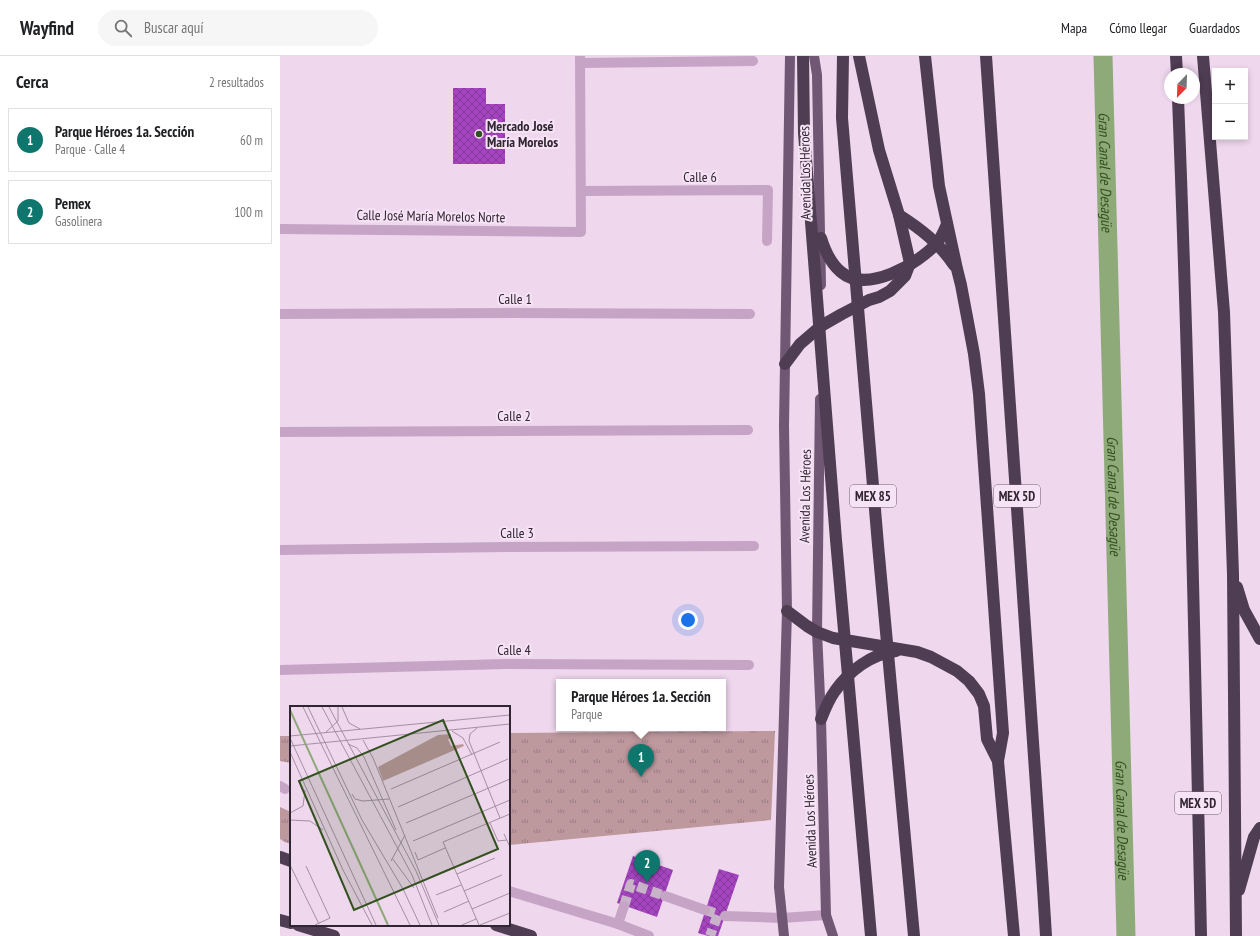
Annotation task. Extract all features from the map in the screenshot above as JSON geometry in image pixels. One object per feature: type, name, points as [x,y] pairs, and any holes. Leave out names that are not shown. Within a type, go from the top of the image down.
[{"type":"highway","name":"MEX 85","points":[[803,56],[804,133],[836,540],[872,936]]},
{"type":"highway","name":"MEX 85","points":[[842,56],[842,118],[878,545],[914,936]]},
{"type":"highway","points":[[785,364],[800,344],[821,326],[869,300],[890,291],[905,276],[910,264],[899,215],[879,150],[859,56]]},
{"type":"highway","points":[[925,56],[939,186],[961,285],[974,354],[979,394],[1003,733],[998,761],[1014,936]]},
{"type":"highway","name":"MEX 5D","points":[[986,56],[1046,936]]},
{"type":"highway","points":[[1176,56],[1177,68]]},
{"type":"highway","points":[[1203,56],[1224,312],[1233,574],[1236,936]]},
{"type":"highway","name":"MEX 5D","points":[[1178,104],[1186,311],[1196,686],[1200,936]]},
{"type":"highway","points":[[899,215],[937,243],[947,254],[957,269]]},
{"type":"highway","points":[[821,238],[825,252],[831,262],[841,273],[863,281],[896,272],[921,257],[937,243],[947,224]]},
{"type":"highway","points":[[1233,574],[1244,610],[1260,639]]},
{"type":"highway","points":[[787,610],[796,619],[817,632],[833,638],[916,652],[931,657],[957,671],[979,694],[984,706],[987,739],[998,761]]},
{"type":"highway","points":[[821,719],[835,691],[844,679],[855,669],[877,656],[890,651],[903,650]]},
{"type":"highway","points":[[1235,903],[1254,837],[1260,828]]},
{"type":"highway","points":[[280,857],[290,861]]},
{"type":"highway","points":[[280,920],[290,923]]},
{"type":"highway","points":[[301,926],[334,936]]},
{"type":"highway","points":[[499,926],[531,936]]},
{"type":"main road","name":"Avenida Los Héroes","points":[[784,936],[779,887],[787,610],[784,426],[790,56]]},
{"type":"main road","name":"Avenida Los Héroes","points":[[814,56],[817,75],[821,238],[817,632],[821,719],[826,915],[833,936]]},
{"type":"street","points":[[581,191],[580,60],[752,61]]},
{"type":"street","name":"Calle 6","points":[[581,191],[768,190],[767,242]]},
{"type":"street","name":"Calle José María Morelos Norte","points":[[280,229],[581,232],[581,191]]},
{"type":"street","name":"Calle 1","points":[[280,314],[750,314]]},
{"type":"street","name":"Calle 2","points":[[280,432],[748,430]]},
{"type":"street","name":"Calle 3","points":[[280,550],[754,546]]},
{"type":"street","name":"Calle 4","points":[[280,670],[506,664],[749,665]]},
{"type":"street","points":[[510,891],[618,924],[649,936]]},
{"type":"street","points":[[664,896],[706,910]]},
{"type":"street","points":[[618,924],[624,906]]},
{"type":"street","points":[[725,916],[782,918],[826,915]]},
{"type":"green space","points":[[775,731],[771,820],[510,845],[510,733]]},
{"type":"green space","points":[[280,736],[290,736],[290,763],[280,761]]},
{"type":"green space","points":[[280,807],[290,812],[290,844],[280,839]]},
{"type":"building","name":"Mercado José María Morelos","points":[[453,88],[486,88],[486,104],[505,104],[505,164],[453,164]]},
{"type":"building","points":[[633,856],[673,870],[657,917],[617,903]]},
{"type":"building","points":[[719,869],[739,875],[718,936],[708,936],[698,933]]},
{"type":"waterway","name":"Gran Canal de Desagüe","points":[[1103,56],[1126,936]]},
{"type":"tunnel","points":[[624,906],[631,884],[665,896]]},
{"type":"tunnel","points":[[705,910],[718,914],[710,936]]},
{"type":"place","name":"Mercado José María Morelos","points":[[479,134]]},
{"type":"place","name":"Parque Héroes 1a. Sección","points":[[641,777]]},
{"type":"place","name":"Pemex","points":[[647,883]]}]
